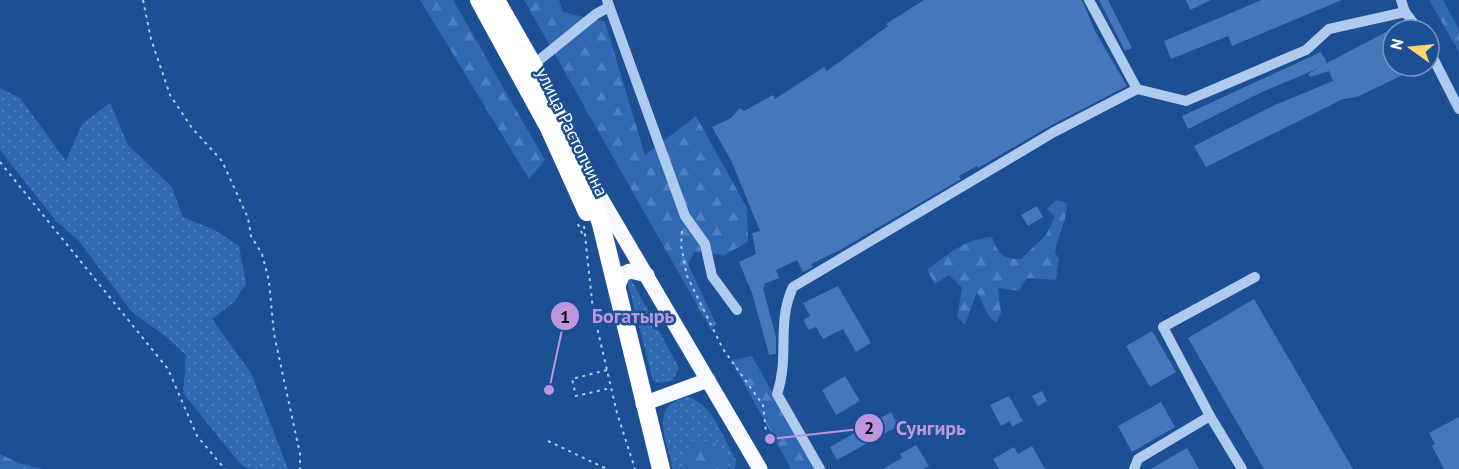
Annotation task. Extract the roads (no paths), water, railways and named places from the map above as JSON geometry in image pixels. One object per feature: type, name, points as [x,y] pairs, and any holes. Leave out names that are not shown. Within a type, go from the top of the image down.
[{"type":"highway","name":"улица Растопчина","points":[[479,0],[549,128],[616,288]]},
{"type":"highway","name":"улица Растопчина","points":[[496,0],[533,65],[583,168],[616,288],[661,469]]},
{"type":"highway","name":"улица Растопчина","points":[[643,404],[652,469]]},
{"type":"main road","points":[[583,168],[760,469]]},
{"type":"main road","points":[[616,288],[623,274],[630,271],[647,275]]},
{"type":"main road","points":[[643,404],[708,380]]},
{"type":"lane","points":[[1089,0],[1137,89]]},
{"type":"lane","points":[[1401,0],[1410,18]]},
{"type":"lane","points":[[533,65],[608,4],[684,216],[705,244],[712,276],[736,310]]},
{"type":"lane","points":[[820,469],[777,394],[783,376],[784,307],[793,287],[1054,132],[1137,89],[1186,101],[1306,50],[1329,29],[1405,12]]},
{"type":"lane","points":[[1441,74],[1459,109]]},
{"type":"lane","points":[[1242,469],[1210,416],[1163,327],[1255,277]]},
{"type":"lane","points":[[1134,469],[1138,459],[1210,416]]},
{"type":"place","name":"Богатырь","points":[[549,390]]},
{"type":"place","name":"Сунгирь","points":[[770,439]]}]
